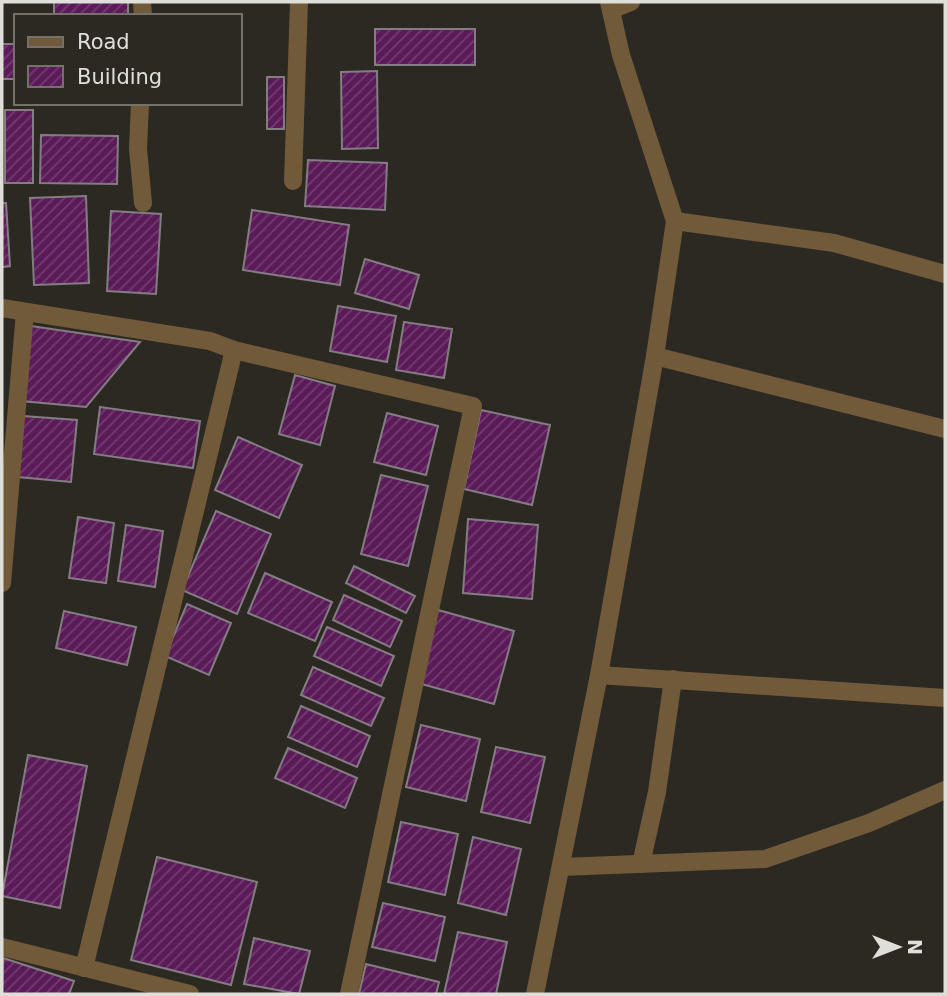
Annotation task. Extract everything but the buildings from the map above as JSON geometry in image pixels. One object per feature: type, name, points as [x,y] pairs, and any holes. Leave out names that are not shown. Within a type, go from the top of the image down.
[{"type":"street","points":[[293,181],[299,2]]},
{"type":"street","points":[[536,994],[599,675],[655,356],[675,220],[621,55],[610,6],[631,2]]},
{"type":"street","points":[[140,105],[138,149],[143,203]]},
{"type":"street","points":[[675,220],[834,243],[945,274]]},
{"type":"street","points":[[2,308],[210,341],[234,350],[473,406],[349,994]]},
{"type":"street","points":[[2,583],[25,312]]},
{"type":"street","points":[[84,968],[234,350]]},
{"type":"street","points":[[655,356],[945,429]]},
{"type":"street","points":[[599,675],[945,698]]},
{"type":"street","points":[[641,864],[657,792],[673,679]]},
{"type":"street","points":[[561,867],[765,859],[869,824],[945,790]]},
{"type":"street","points":[[2,947],[190,994]]}]
